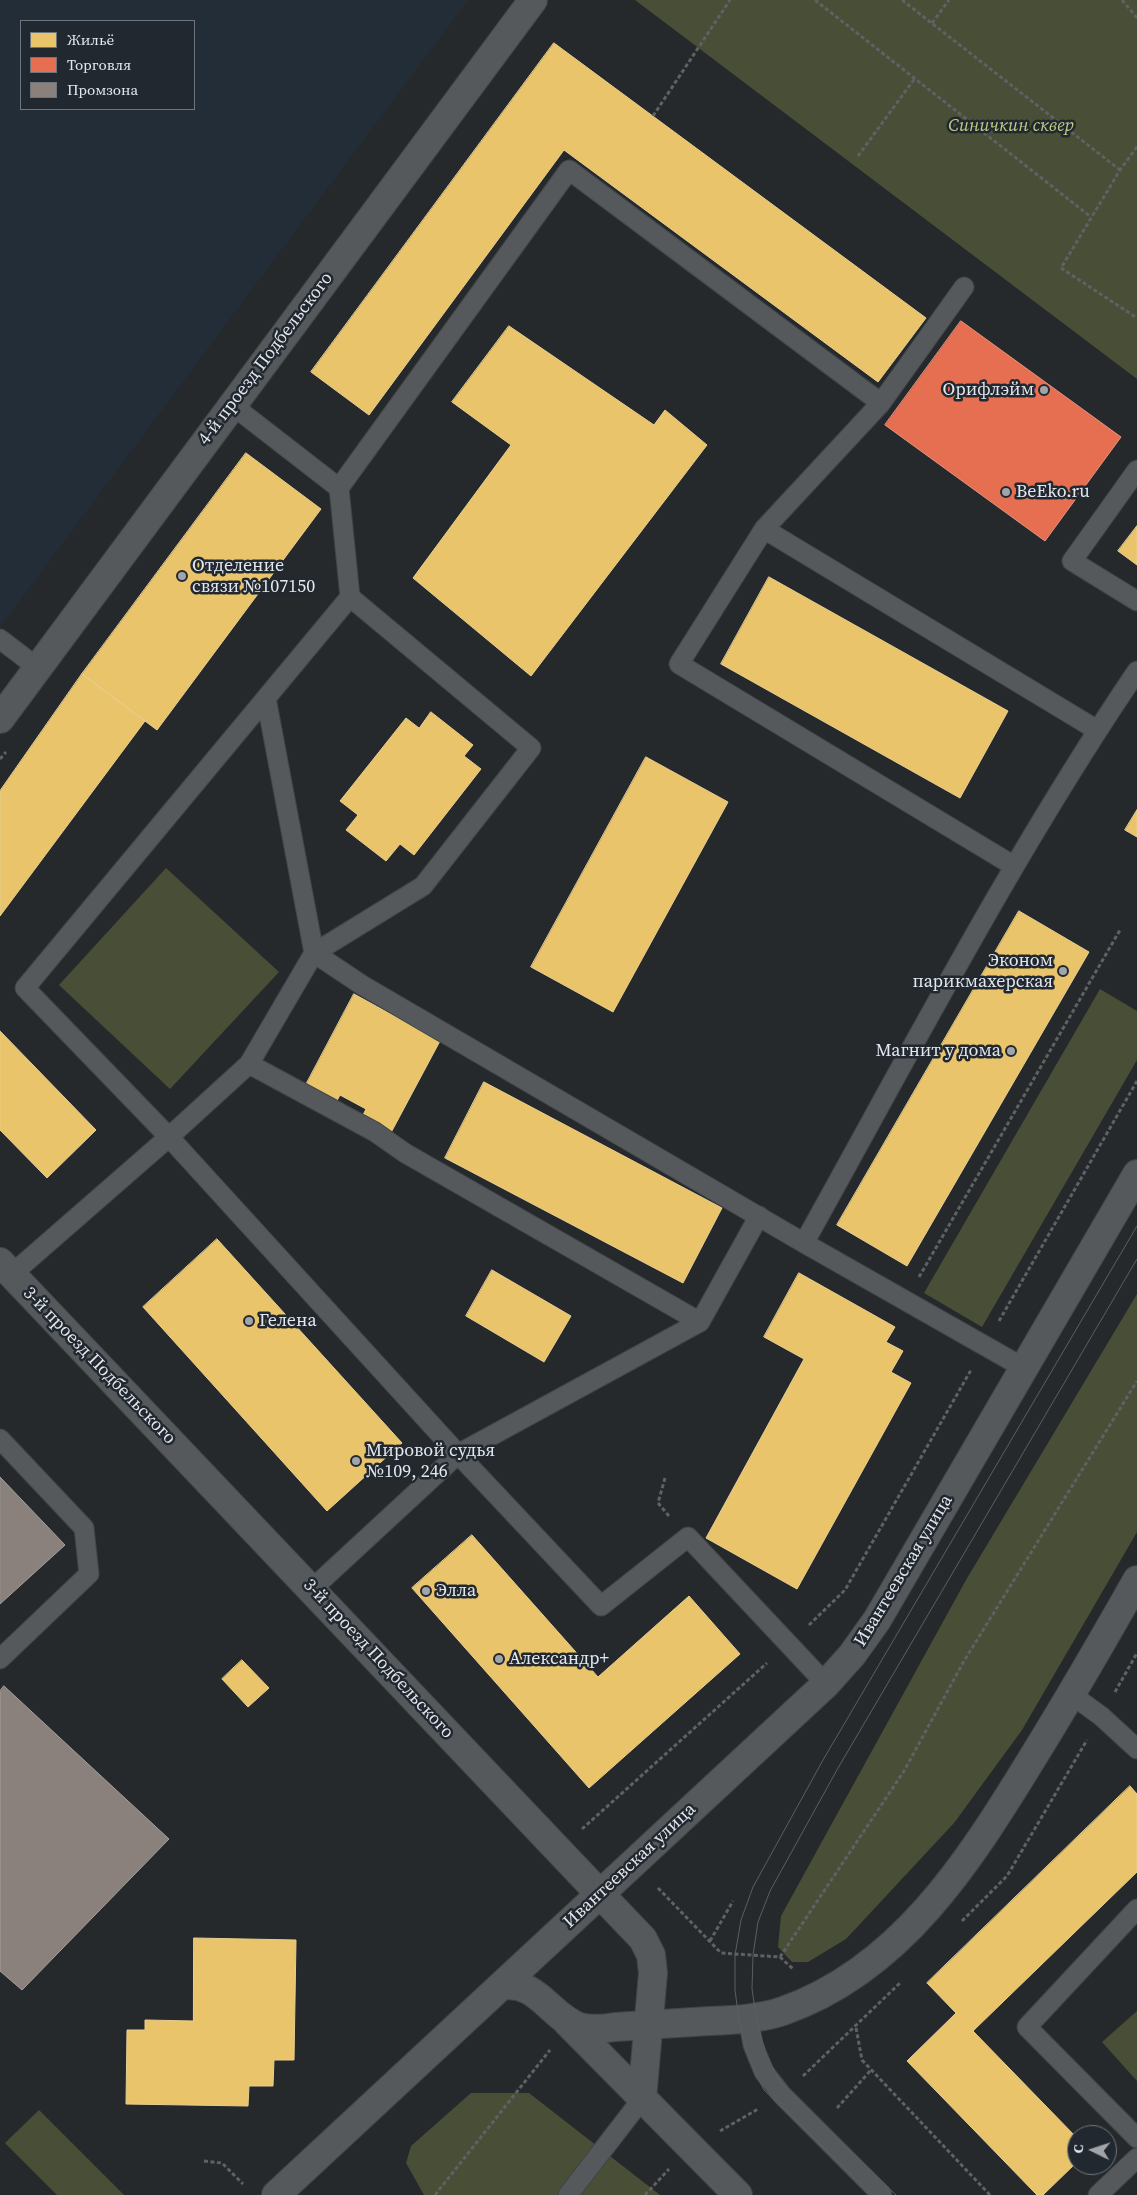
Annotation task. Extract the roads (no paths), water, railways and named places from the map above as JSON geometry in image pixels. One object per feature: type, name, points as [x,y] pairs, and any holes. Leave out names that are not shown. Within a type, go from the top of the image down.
[{"type":"street","name":"4-й проезд Подбельского","points":[[0,719],[533,0]]},
{"type":"street","name":"Ивантеевская улица","points":[[276,2195],[826,1684],[852,1655],[877,1620],[1137,1174]]},
{"type":"street","name":"3-й проезд Подбельского","points":[[6,1268],[643,1939],[651,1955],[653,1973],[642,2099]]},
{"type":"street","points":[[557,2023],[597,2030],[615,2027],[748,2018],[781,2012],[822,1996],[867,1967],[923,1916],[985,1835],[1072,1695],[1137,1580]]},
{"type":"street","points":[[557,2023],[543,1990],[540,1973],[543,1955],[557,1933],[580,1919],[597,1916],[614,1919],[630,1927]]},
{"type":"street","points":[[501,1986],[513,1983],[525,1988],[557,2023],[642,2099],[738,2195]]},
{"type":"street","points":[[615,2027],[630,2019],[643,2006],[651,1990]]},
{"type":"lane","points":[[6,1268],[170,1137],[249,1064],[314,953],[423,886],[531,748],[350,597],[339,488],[570,170],[881,403]]},
{"type":"lane","points":[[964,287],[881,403],[764,529],[679,664],[1014,866]]},
{"type":"lane","points":[[232,405],[339,488]]},
{"type":"lane","points":[[1137,470],[1072,561],[1137,601]]},
{"type":"lane","points":[[764,529],[1097,730]]},
{"type":"lane","points":[[350,597],[25,988],[170,1137],[458,1454],[601,1606],[688,1537],[787,1645],[826,1684]]},
{"type":"lane","points":[[0,639],[38,668]]},
{"type":"lane","points":[[804,1243],[1014,866],[1097,730],[1137,671]]},
{"type":"lane","points":[[266,698],[314,953],[380,995],[804,1243],[1024,1368]]},
{"type":"lane","points":[[249,1064],[375,1132],[405,1153],[700,1322]]},
{"type":"lane","points":[[312,1589],[458,1454],[700,1322],[759,1216]]},
{"type":"lane","points":[[0,1439],[84,1528],[88,1574],[0,1660]]},
{"type":"lane","points":[[1072,1695],[1101,1716],[1137,1749]]},
{"type":"lane","points":[[1137,1909],[1027,2027],[1137,2138]]},
{"type":"lane","points":[[748,2018],[753,2045],[764,2072],[782,2095],[882,2195]]},
{"type":"lane","points":[[568,2195],[642,2099]]},
{"type":"lane","points":[[1098,2195],[1137,2158]]},
{"type":"tram line","points":[[873,2195],[764,2090],[749,2058],[739,2020],[735,1990],[735,1955],[741,1920],[753,1887],[823,1760],[1137,1226]]},
{"type":"tram line","points":[[896,2195],[781,2084],[766,2054],[757,2022],[752,1989],[753,1955],[758,1922],[770,1891],[838,1768],[1137,1259]]},
{"type":"place","name":"Орифлэйм","points":[[1044,390]]},
{"type":"place","name":"BeEko.ru","points":[[1006,492]]},
{"type":"place","name":"Отделение связи №107150","points":[[182,576]]},
{"type":"place","name":"Эконом парикмахерская","points":[[1063,971]]},
{"type":"place","name":"Магнит у дома","points":[[1011,1051]]},
{"type":"place","name":"Гелена","points":[[249,1321]]},
{"type":"place","name":"Мировой судья №109, 246","points":[[356,1461]]},
{"type":"place","name":"Элла","points":[[426,1591]]},
{"type":"place","name":"Александр+","points":[[499,1659]]},
{"type":"park label","name":"Синичкин сквер","points":[[1011,126]]}]
